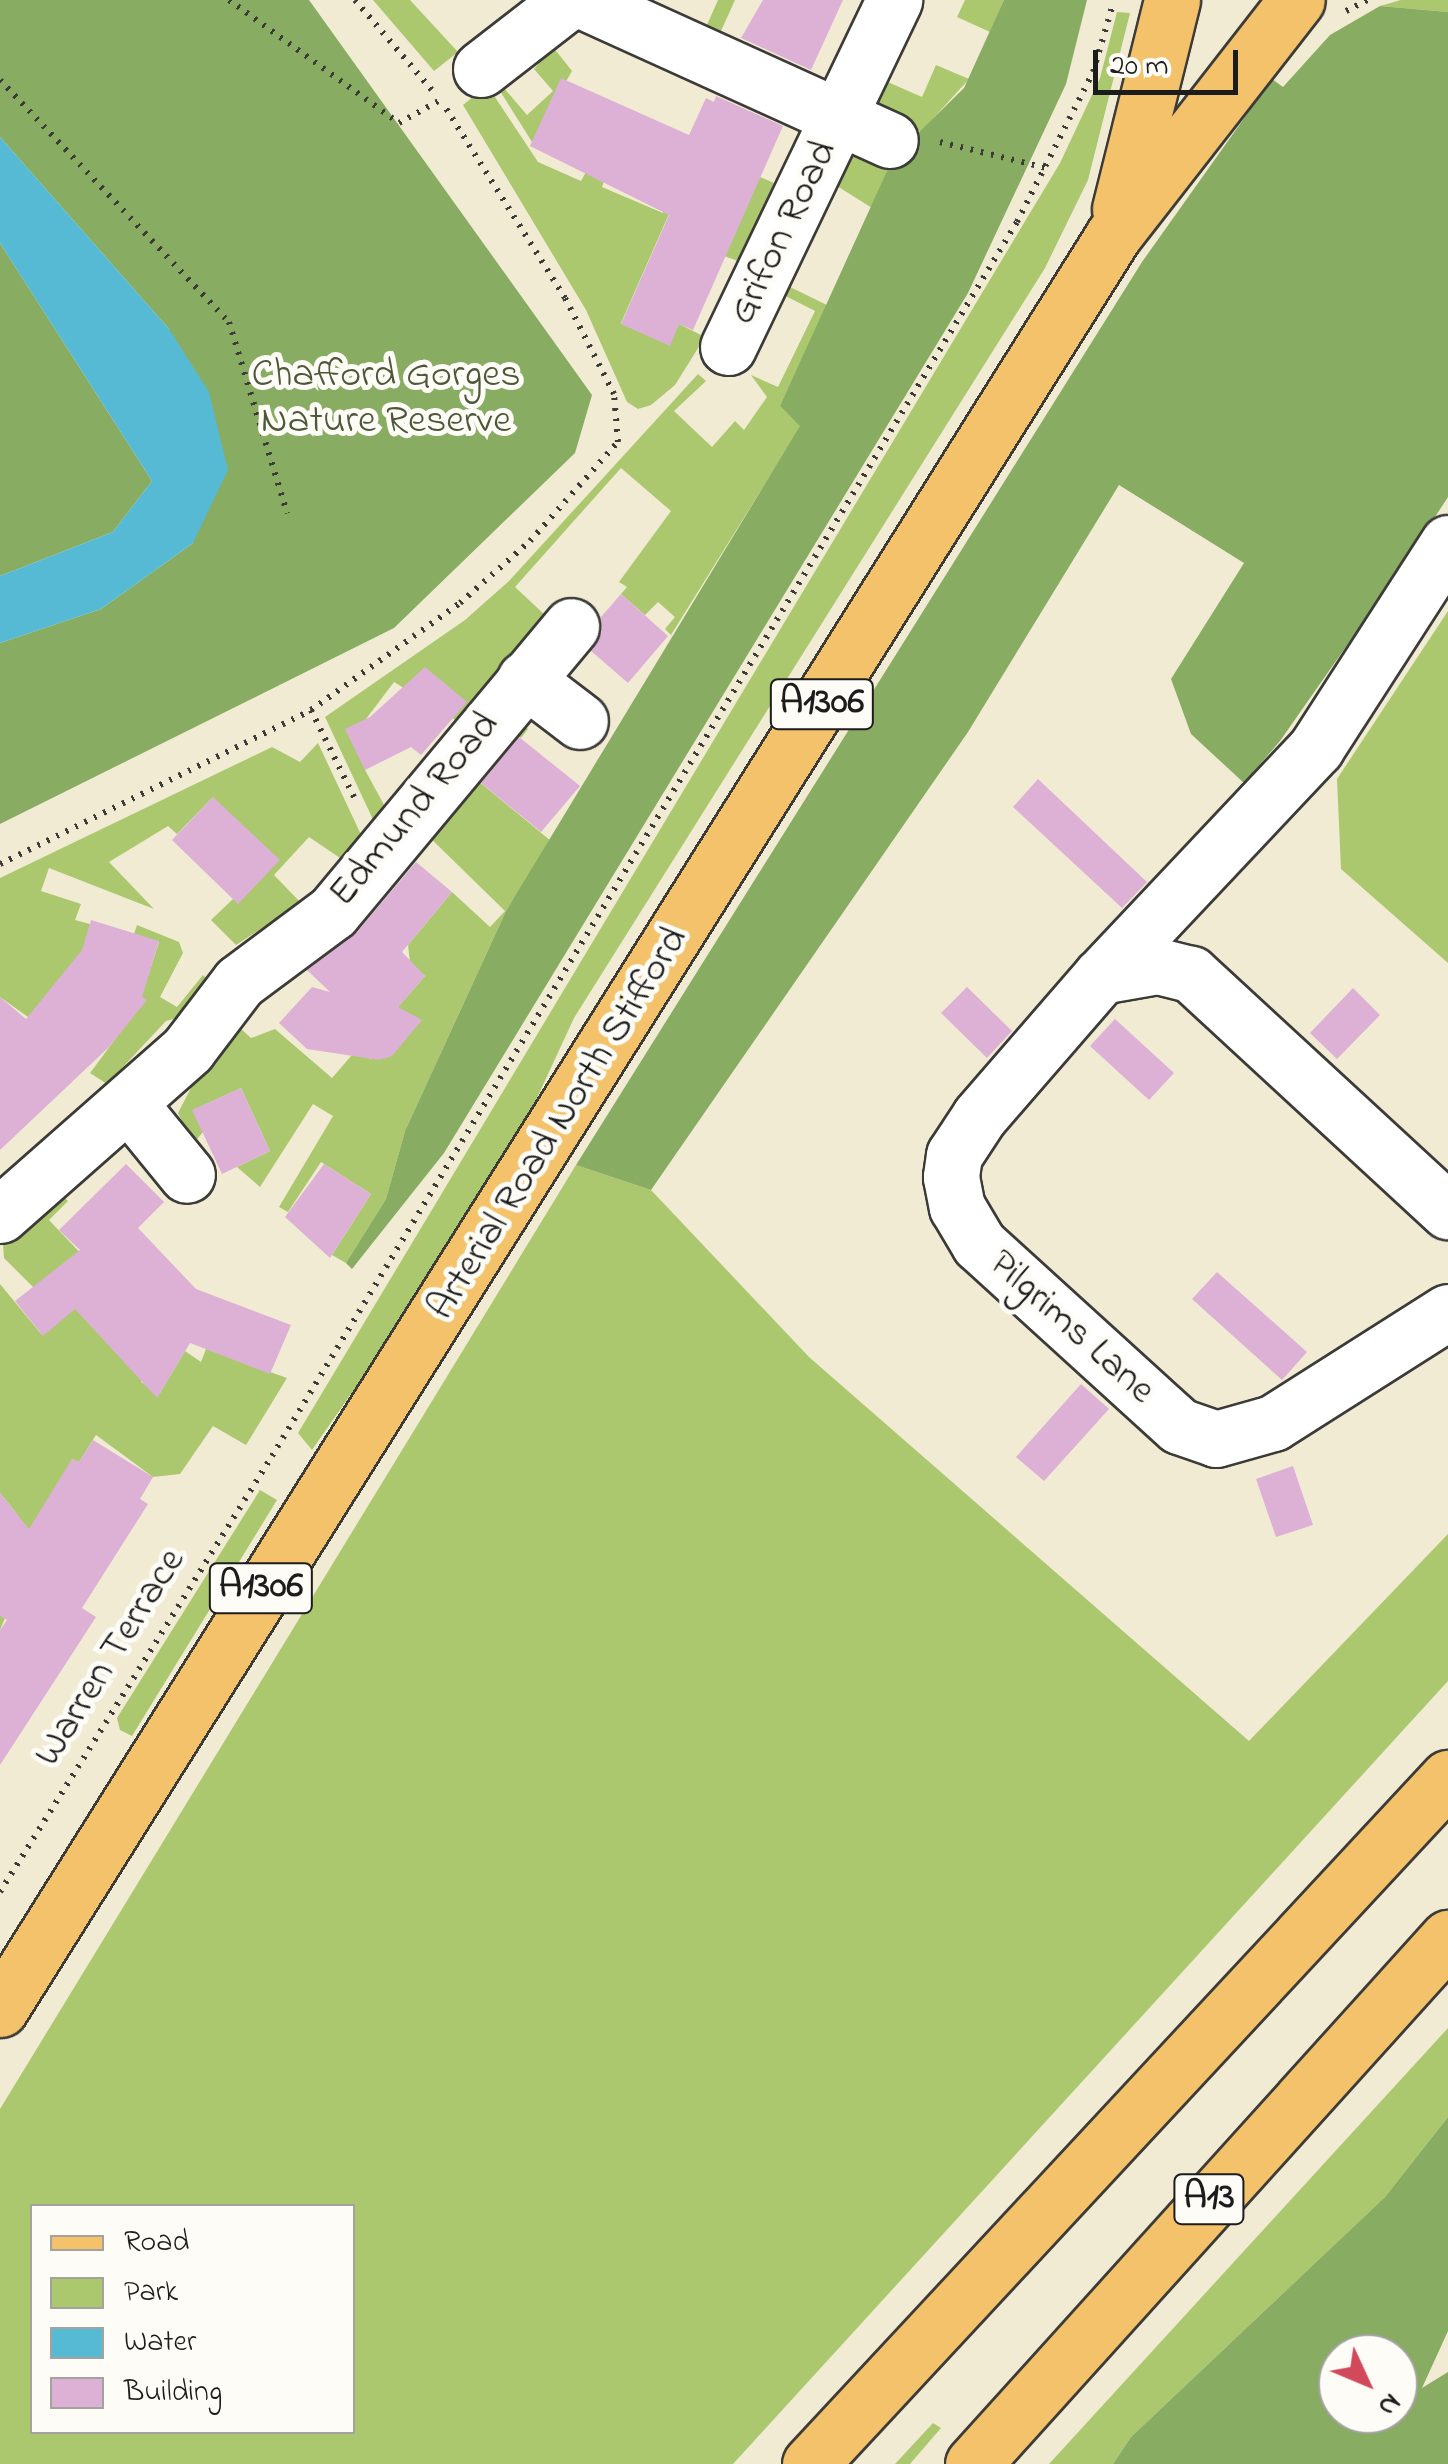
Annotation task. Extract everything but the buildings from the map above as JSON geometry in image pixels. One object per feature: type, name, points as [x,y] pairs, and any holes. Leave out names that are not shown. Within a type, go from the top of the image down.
[{"type":"main road","name":"Arterial Road North Stifford","points":[[1113,236],[1172,0]]},
{"type":"main road","name":"Arterial Road North Stifford","points":[[0,2009],[1113,236],[1298,0]]},
{"type":"main road","points":[[810,2464],[1448,1778]]},
{"type":"main road","name":"A13","points":[[973,2464],[1448,1938]]},
{"type":"street","points":[[461,84],[570,0]]},
{"type":"street","name":"Grifon Road","points":[[581,0],[890,140]]},
{"type":"street","name":"Grifon Road","points":[[728,347],[841,119],[894,0]]},
{"type":"street","name":"Pilgrims Lane","points":[[1448,543],[1316,748],[1101,976],[954,1154],[954,1199],[979,1244],[1179,1426],[1216,1439],[1273,1423],[1448,1312]]},
{"type":"street","name":"Edmund Road","points":[[0,1215],[188,1049],[239,982],[360,886],[572,626]]},
{"type":"street","name":"Edmund Road","points":[[526,679],[580,721]]},
{"type":"street","points":[[1191,974],[1196,876]]},
{"type":"street","points":[[1101,976],[1158,966],[1191,974],[1448,1210]]},
{"type":"street","points":[[130,1104],[186,1175]]},
{"type":"path","points":[[229,0],[399,123],[461,84]]},
{"type":"path","points":[[0,864],[311,710],[460,603],[530,541],[618,442],[614,394],[461,84],[355,0]]},
{"type":"path","name":"Warren Terrace","points":[[0,1892],[272,1456],[1047,168],[1093,72],[1114,0]]},
{"type":"path","points":[[0,80],[229,322],[287,513]]},
{"type":"path","points":[[890,140],[909,135],[1047,168]]},
{"type":"path","points":[[311,710],[358,806]]},
{"type":"green space","name":"Chafford Gorges Nature Reserve","points":[[0,0],[309,0],[592,395],[575,453],[394,628],[0,824],[0,643],[101,609],[193,543],[169,329],[0,137]]},
{"type":"green space","points":[[373,0],[410,0],[458,52],[434,71]]},
{"type":"green space","points":[[718,0],[735,0],[721,31],[707,25]]},
{"type":"green space","points":[[965,0],[1004,0],[990,32],[957,17]]},
{"type":"green space","points":[[1004,0],[1087,0],[1066,84],[968,293],[444,1153],[352,1269],[346,1263],[386,1199],[405,1131],[506,911],[800,426],[780,406],[893,158],[964,88]]},
{"type":"green space","points":[[1401,0],[1448,0],[1448,12],[1380,6]]},
{"type":"green space","points":[[1380,6],[1448,12],[1448,497],[1410,555],[1280,741],[1244,783],[1191,734],[1171,679],[1244,563],[1119,485],[968,732],[651,1190],[576,1165],[1142,262],[1272,79],[1283,87],[1330,35]]},
{"type":"green space","points":[[1117,12],[1130,13],[1088,180],[1045,268],[574,1018],[498,1182],[312,1450],[298,1433],[1060,163],[1100,78]]},
{"type":"green space","points":[[553,47],[572,71],[532,142],[500,91],[503,87],[527,115],[553,91],[534,69]]},
{"type":"green space","points":[[936,65],[969,79],[921,132],[862,106],[874,76],[922,97]]},
{"type":"green space","points":[[487,85],[538,162],[581,181],[587,170],[605,178],[602,187],[663,213],[683,168],[749,198],[760,177],[774,183],[738,261],[713,252],[723,229],[672,207],[621,323],[669,345],[679,324],[705,337],[675,385],[651,405],[638,409],[627,402],[586,310],[463,105]]},
{"type":"green space","points":[[854,150],[893,158],[872,208],[834,184],[833,169]]},
{"type":"green space","name":"Chafford Gorges Nature Reserve","points":[[0,243],[152,481],[113,532],[0,576]]},
{"type":"green space","points":[[801,254],[788,286],[829,306],[780,406],[801,426],[671,635],[665,629],[675,617],[658,602],[645,615],[621,594],[627,587],[619,582],[671,511],[621,468],[515,587],[545,615],[457,721],[394,682],[366,719],[365,770],[388,812],[376,826],[325,717],[465,620],[509,581],[698,374],[706,381],[674,411],[712,447],[735,421],[744,430],[767,397],[751,375],[778,387],[815,311],[770,288]]},
{"type":"green space","points":[[1448,611],[1448,963],[1341,869],[1337,779]]},
{"type":"green space","points":[[514,718],[528,729],[521,738],[509,729],[471,775],[551,841],[506,911],[405,1131],[386,1199],[346,1263],[332,1255],[371,1194],[321,1162],[288,1212],[279,1207],[333,1116],[313,1104],[260,1187],[237,1167],[270,1151],[241,1088],[193,1110],[203,1132],[193,1144],[178,1113],[228,1017],[251,1038],[275,1029],[332,1078],[358,1048],[370,1059],[386,1058],[418,1024],[398,1007],[425,976],[410,963],[408,945],[452,892],[490,927],[505,911],[421,829]]},
{"type":"green space","points":[[318,743],[364,841],[343,860],[309,837],[274,875],[301,903],[236,945],[211,920],[233,899],[213,797],[177,834],[168,826],[109,862],[154,909],[49,868],[41,891],[81,904],[75,920],[90,924],[143,992],[159,942],[134,934],[137,925],[179,942],[183,953],[160,997],[177,1007],[203,975],[209,981],[184,1016],[166,1021],[107,1084],[90,1073],[128,1022],[28,1017],[0,997],[0,878],[272,747],[300,762]]},
{"type":"green space","points":[[576,1165],[651,1190],[809,1357],[1249,1741],[1448,1534],[1448,1681],[733,2464],[0,2464],[0,2109]]},
{"type":"green space","points":[[62,1195],[68,1201],[49,1220],[164,1341],[141,1382],[160,1393],[185,1351],[201,1362],[206,1349],[287,1378],[246,1445],[213,1426],[180,1474],[153,1477],[96,1435],[79,1462],[72,1459],[0,1630],[0,1528],[17,1514],[0,1493],[0,1284],[42,1335],[33,1287],[4,1258],[3,1244]]},
{"type":"green space","points":[[260,1490],[277,1500],[132,1736],[120,1730],[117,1718]]},
{"type":"green space","points":[[1448,2028],[1448,2117],[1385,2197],[1131,2437],[1113,2464],[1049,2464]]},
{"type":"green space","points":[[1448,2117],[1448,2331],[1422,2388],[1448,2372],[1448,2464],[1113,2464],[1131,2437],[1385,2197]]},
{"type":"green space","points":[[933,2423],[941,2428],[910,2464],[895,2464]]},
{"type":"water","points":[[0,137],[169,329],[209,392],[228,470],[193,543],[101,609],[0,643],[0,576],[113,532],[152,481],[0,243]]}]
